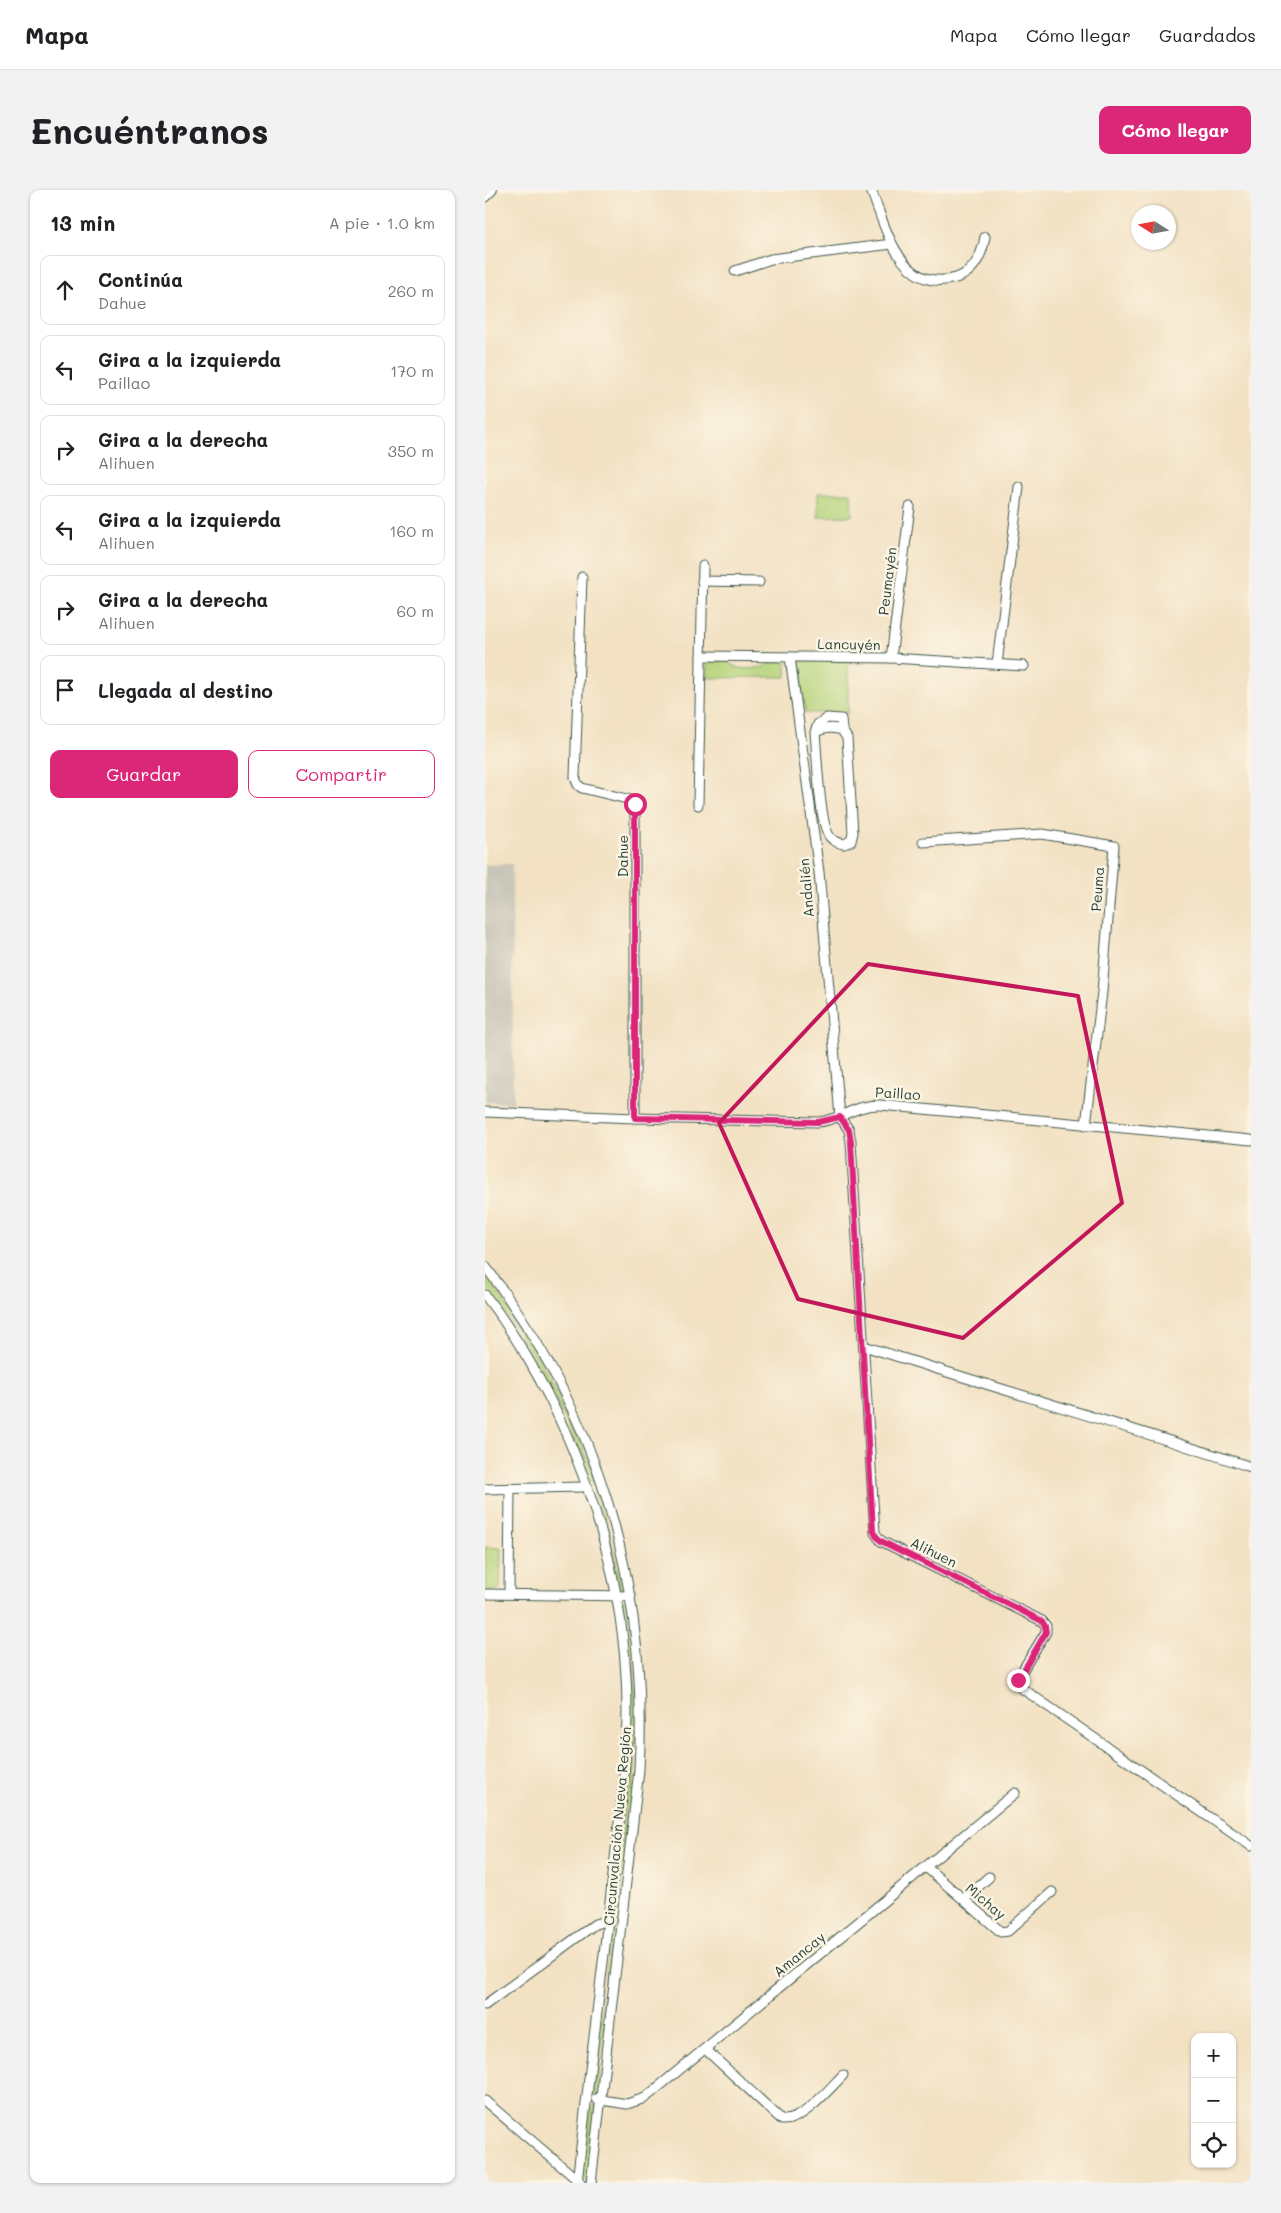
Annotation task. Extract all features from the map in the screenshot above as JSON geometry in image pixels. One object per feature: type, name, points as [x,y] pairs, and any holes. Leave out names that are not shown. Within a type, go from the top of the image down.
[{"type":"street","points":[[871,190],[892,244],[905,265],[912,272],[930,279],[950,280],[969,271],[977,262],[985,237]]},
{"type":"street","points":[[735,271],[771,259],[892,244]]},
{"type":"street","points":[[997,664],[1019,487]]},
{"type":"street","name":"Peumayén","points":[[891,658],[910,506]]},
{"type":"street","points":[[698,805],[703,566]]},
{"type":"street","name":"Dahue","points":[[581,577],[575,777],[578,785],[582,788],[631,800],[635,804],[635,1118]]},
{"type":"street","points":[[702,581],[759,582]]},
{"type":"street","name":"Lancuyén","points":[[701,656],[891,658],[1024,666]]},
{"type":"street","name":"Andalién","points":[[790,657],[815,842],[840,1117]]},
{"type":"street","points":[[815,842],[833,840],[844,844],[851,840],[853,833],[847,738],[842,730],[841,719],[827,718],[818,724],[815,732],[823,820],[829,836],[833,840]]},
{"type":"street","name":"Peuma","points":[[923,842],[1042,834],[1114,846],[1101,1000],[1086,1125]]},
{"type":"street","name":"Paillao","points":[[485,1112],[818,1122],[840,1117],[857,1108],[874,1104],[1251,1140]]},
{"type":"street","name":"Alihuen","points":[[840,1117],[849,1130],[851,1142],[873,1530],[876,1536],[881,1541],[1042,1621],[1046,1632],[1019,1676],[1020,1687],[1251,1846]]},
{"type":"street","name":"Circunvalación Nueva Región","points":[[485,1266],[527,1325],[561,1386],[586,1440],[617,1532],[631,1596],[640,1682],[639,1770],[591,2183]]},
{"type":"street","name":"Circunvalación Nueva Región","points":[[485,1295],[527,1356],[564,1431],[585,1488],[610,1570],[625,1650],[627,1730],[625,1783],[579,2182]]},
{"type":"street","points":[[864,1346],[1251,1466]]},
{"type":"street","points":[[485,1489],[585,1488],[602,1484]]},
{"type":"street","points":[[509,1594],[510,1488]]},
{"type":"street","points":[[485,1594],[631,1596]]},
{"type":"street","name":"Amancay","points":[[588,2098],[627,2104],[641,2100],[926,1868],[1015,1793]]},
{"type":"street","name":"Michay","points":[[926,1868],[1001,1932],[1008,1931],[1052,1892]]},
{"type":"street","points":[[964,1899],[989,1877]]},
{"type":"street","points":[[485,2005],[595,1924],[609,1920]]},
{"type":"street","points":[[705,2049],[782,2120],[793,2119],[806,2111],[843,2075]]},
{"type":"street","points":[[485,2101],[579,2182]]},
{"type":"street","points":[[558,2162],[572,2163],[581,2159]]},
{"type":"highlighted area","points":[[868,964],[1078,996],[1122,1203],[963,1338],[798,1299],[719,1123]]},
{"type":"shaded area","points":[[512,864],[513,1103],[485,1102],[485,865]]},
{"type":"green space","points":[[818,493],[851,493],[852,516],[818,517]]},
{"type":"green space","points":[[848,660],[848,713],[806,713],[798,668],[801,661]]},
{"type":"green space","points":[[710,661],[725,661],[738,668],[748,669],[764,667],[770,663],[786,662],[786,677],[707,678],[707,664]]},
{"type":"green space","points":[[485,1274],[547,1373],[585,1451],[596,1479],[595,1482],[590,1481],[570,1429],[545,1379],[517,1331],[485,1284]]},
{"type":"green space","points":[[595,1493],[598,1493],[600,1496],[623,1591],[620,1594]]},
{"type":"green space","points":[[485,1547],[501,1548],[500,1588],[496,1591],[485,1591]]},
{"type":"green space","points":[[626,1600],[630,1622],[635,1690],[634,1780],[597,2096],[594,2096],[593,2091],[628,1776],[625,1628],[621,1601]]},
{"type":"green space","points":[[595,2104],[597,2105],[588,2182],[586,2182],[583,2170],[590,2109]]},
{"type":"route","points":[[635,804],[635,1118],[818,1122],[840,1117],[849,1130],[864,1346],[873,1530],[881,1541],[1042,1621],[1046,1629],[1045,1635],[1018,1680]]}]
